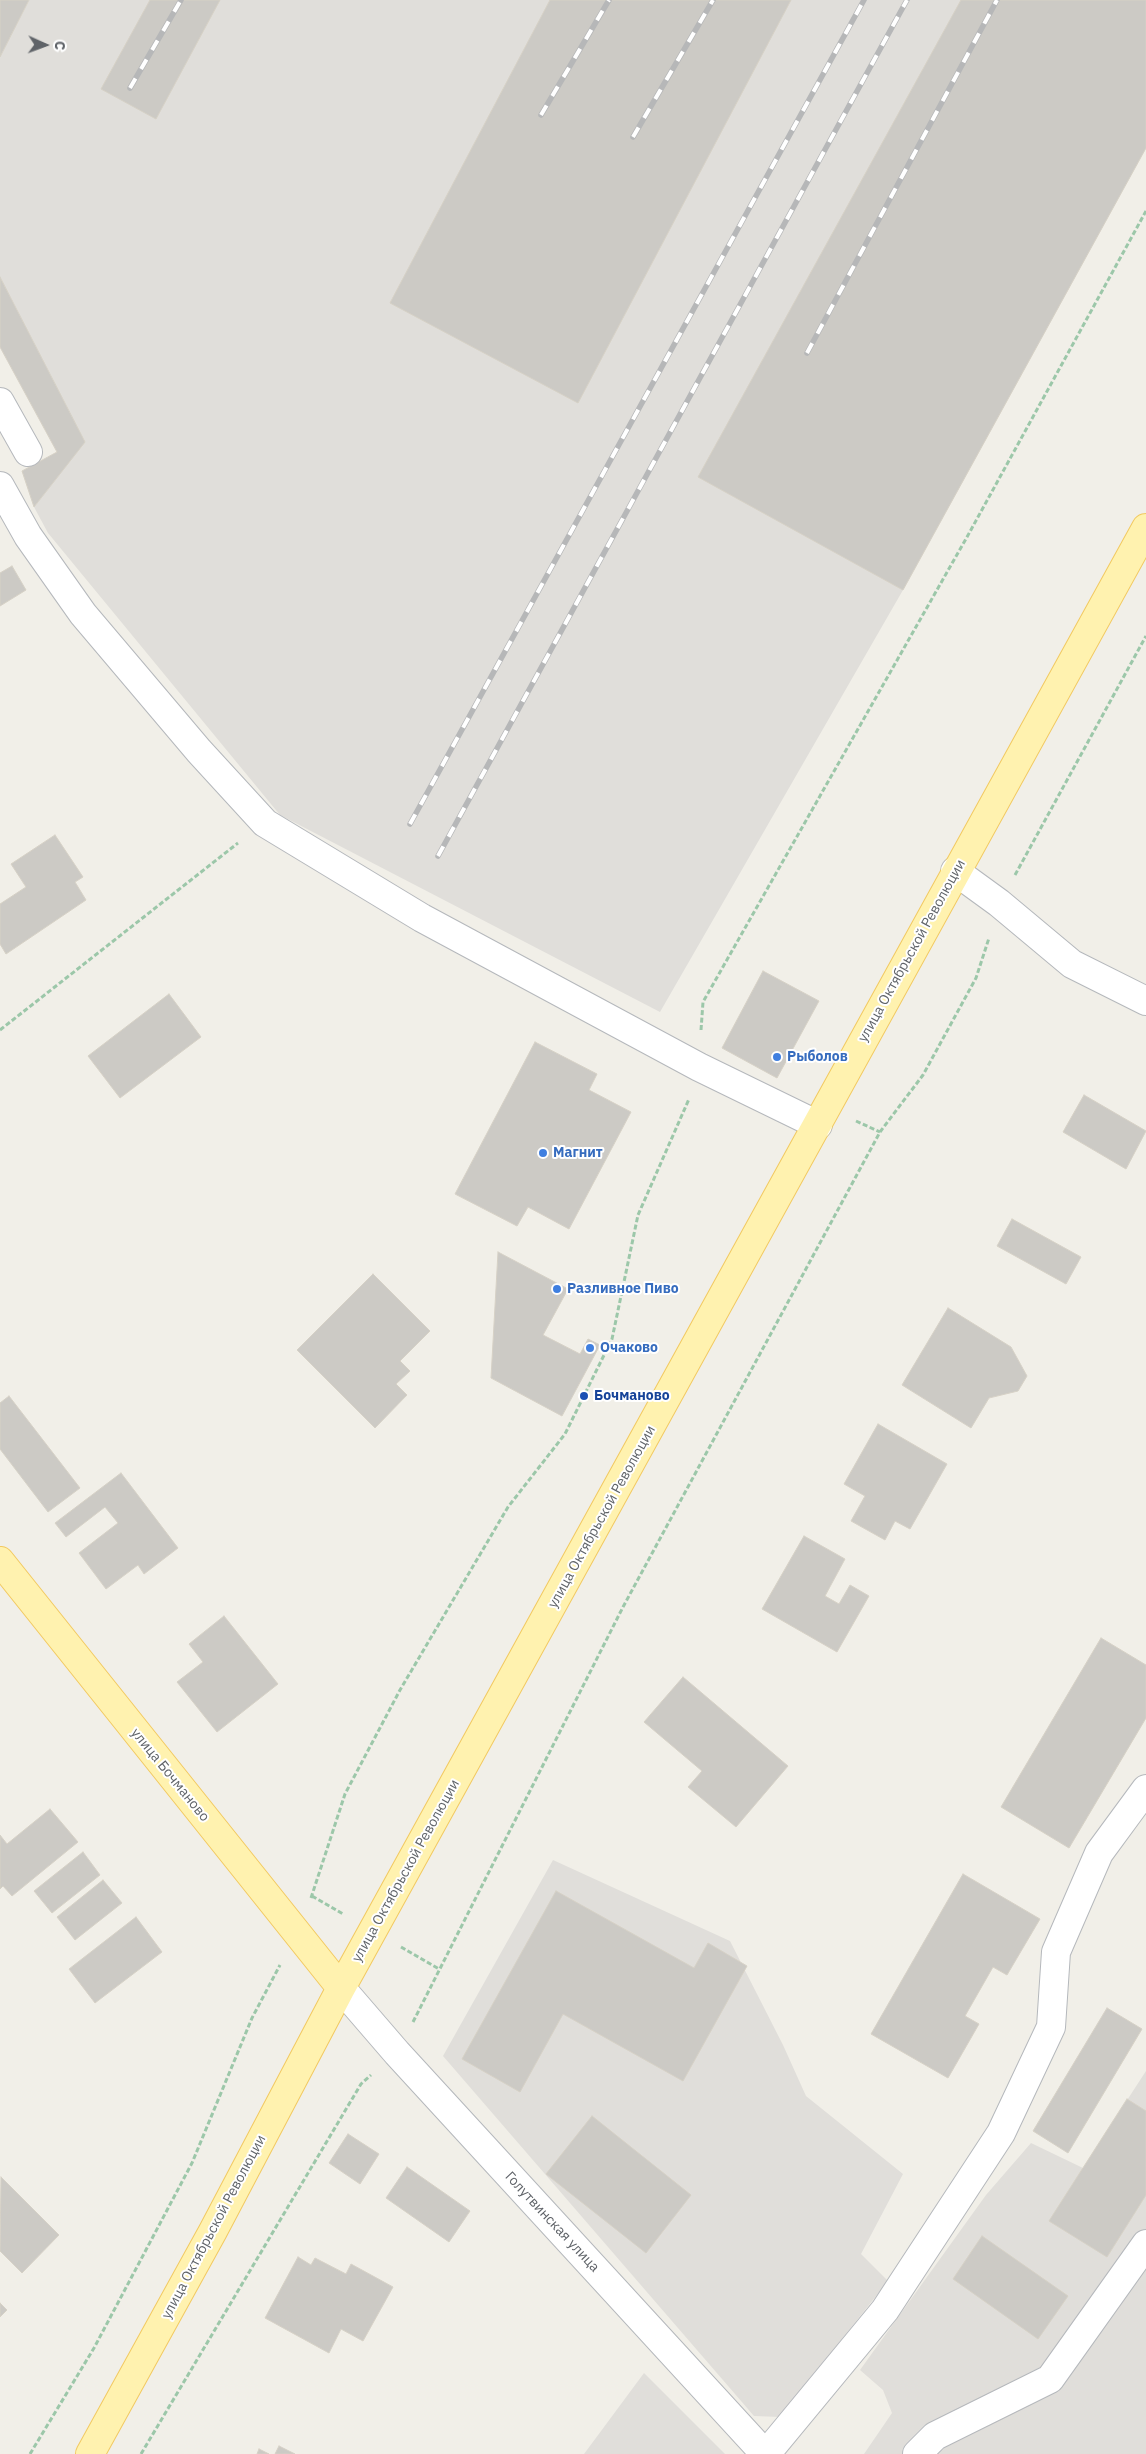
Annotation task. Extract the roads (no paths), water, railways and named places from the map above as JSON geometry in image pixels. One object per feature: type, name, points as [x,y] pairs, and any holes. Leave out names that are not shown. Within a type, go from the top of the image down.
[{"type":"main road","name":"улица Октябрьской Революции","points":[[90,2454],[213,2231],[341,1988],[1146,528]]},
{"type":"main road","name":"улица Бочманово","points":[[0,1561],[341,1988]]},
{"type":"street","points":[[0,402],[28,452]]},
{"type":"street","points":[[0,486],[28,536],[83,614],[199,751],[264,823],[422,918],[699,1067],[818,1125]]},
{"type":"street","points":[[955,872],[999,903],[1072,964],[1146,1001]]},
{"type":"street","points":[[765,2454],[885,2310],[1001,2133],[1051,2027],[1056,1952],[1099,1853],[1146,1789]]},
{"type":"street","name":"Голутвинская улица","points":[[341,1988],[397,2053],[765,2454]]},
{"type":"street","points":[[917,2454],[935,2436],[1050,2379],[1146,2244]]},
{"type":"railway","points":[[130,88],[181,0]]},
{"type":"railway","points":[[541,115],[609,0]]},
{"type":"railway","points":[[633,137],[713,0]]},
{"type":"railway","points":[[410,824],[864,0]]},
{"type":"railway","points":[[438,856],[907,0]]},
{"type":"railway","points":[[807,353],[997,0]]},
{"type":"place","name":"Рыболов","points":[[777,1057]]},
{"type":"place","name":"Магнит","points":[[543,1153]]},
{"type":"place","name":"Разливное Пиво","points":[[557,1289]]},
{"type":"place","name":"Очаково","points":[[590,1348]]},
{"type":"place","name":"Бочманово","points":[[584,1396]]}]
